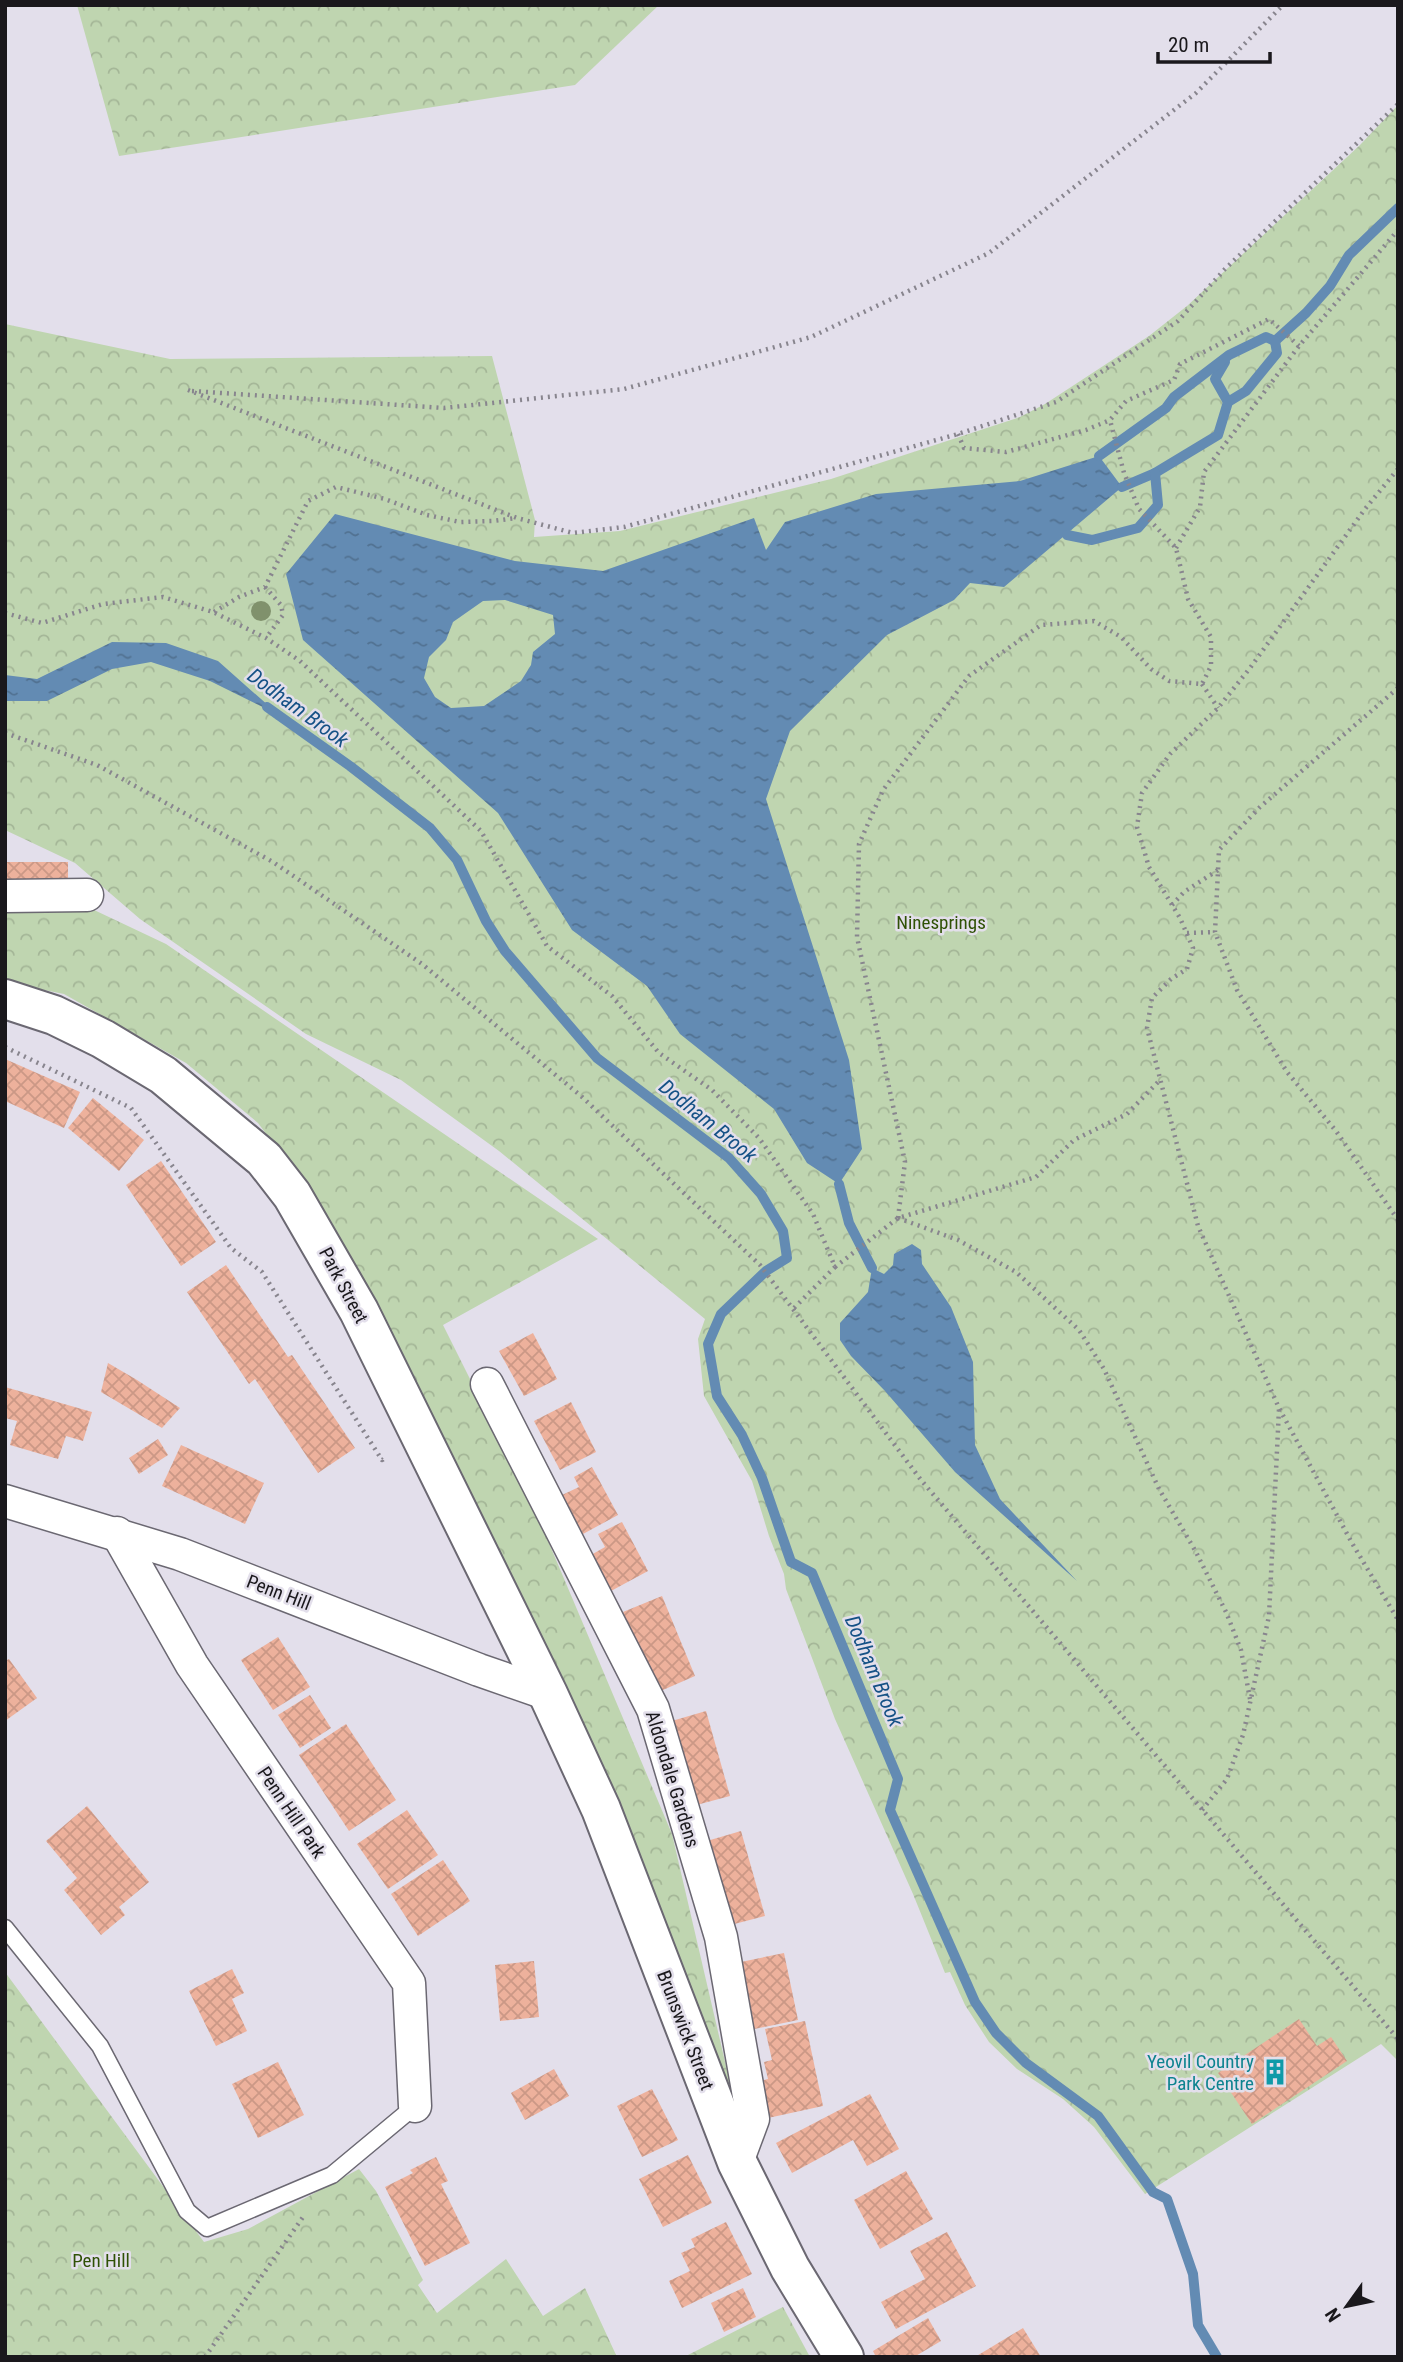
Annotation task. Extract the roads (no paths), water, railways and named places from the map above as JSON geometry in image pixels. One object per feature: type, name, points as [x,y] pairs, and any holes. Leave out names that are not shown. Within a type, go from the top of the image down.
[{"type":"street","points":[[5,896],[87,895]]},
{"type":"street","name":"Park Street","points":[[5,999],[66,1021],[163,1075],[264,1159],[292,1195],[319,1238],[359,1311],[548,1694]]},
{"type":"street","name":"Aldondale Gardens","points":[[487,1384],[653,1709],[721,1937],[753,2119],[737,2162]]},
{"type":"street","name":"Penn Hill","points":[[5,1501],[180,1554],[548,1694]]},
{"type":"street","name":"Penn Hill Park","points":[[117,1534],[192,1665],[409,1983],[415,2105]]},
{"type":"street","name":"Brunswick Street","points":[[548,1694],[601,1809],[737,2162],[790,2268],[844,2357]]},
{"type":"lane","points":[[5,1928],[100,2046],[187,2211],[207,2228],[332,2175],[415,2105]]},
{"type":"water","points":[[1099,456],[1122,487],[1004,587],[970,583],[954,600],[887,635],[790,731],[766,799],[849,1060],[862,1149],[839,1184],[807,1163],[774,1109],[680,1034],[647,986],[572,930],[498,813],[303,640],[286,574],[335,514],[515,561],[603,571],[754,518],[766,550],[785,522],[876,494],[1020,481]],"holes":[[[505,600],[553,615],[555,634],[533,652],[531,665],[521,681],[484,706],[451,708],[435,697],[424,678],[429,657],[446,640],[453,622],[483,601]]]},
{"type":"water","points":[[112,642],[166,643],[218,661],[279,715],[210,681],[151,662],[112,669],[47,701],[5,701],[5,675],[37,679]]},
{"type":"water","points":[[912,1244],[921,1250],[922,1264],[951,1307],[973,1362],[975,1445],[1000,1499],[1077,1581],[955,1472],[851,1356],[840,1340],[840,1323],[868,1292],[872,1268],[884,1274],[893,1265],[894,1254]]},
{"type":"waterway","points":[[1275,341],[1306,313],[1330,286],[1349,255],[1398,208]]},
{"type":"waterway","points":[[1099,456],[1166,408],[1174,397],[1229,355],[1266,337],[1275,341]]},
{"type":"waterway","points":[[1122,487],[1155,473],[1218,435],[1228,402],[1246,391],[1277,353],[1275,341]]},
{"type":"waterway","points":[[1225,362],[1215,379],[1228,402]]},
{"type":"waterway","points":[[1067,535],[1092,540],[1138,528],[1158,505],[1155,473]]},
{"type":"waterway","name":"Dodham Brook","points":[[267,707],[430,828],[457,860],[486,921],[505,951],[597,1058],[729,1158],[761,1194],[783,1231],[787,1258],[766,1271],[721,1314],[708,1344],[717,1396],[742,1435],[762,1478],[791,1562],[812,1573],[898,1779],[890,1810],[975,2002],[996,2033],[1026,2063],[1098,2116],[1153,2192],[1167,2199],[1193,2274],[1198,2325],[1217,2357]]},
{"type":"waterway","points":[[839,1184],[849,1223],[872,1268]]},
{"type":"place","name":"Yeovil Country Park Centre","points":[[1275,2072]]},
{"type":"park label","name":"Ninesprings","points":[[941,922]]},
{"type":"park label","name":"Pen Hill","points":[[101,2260]]}]
